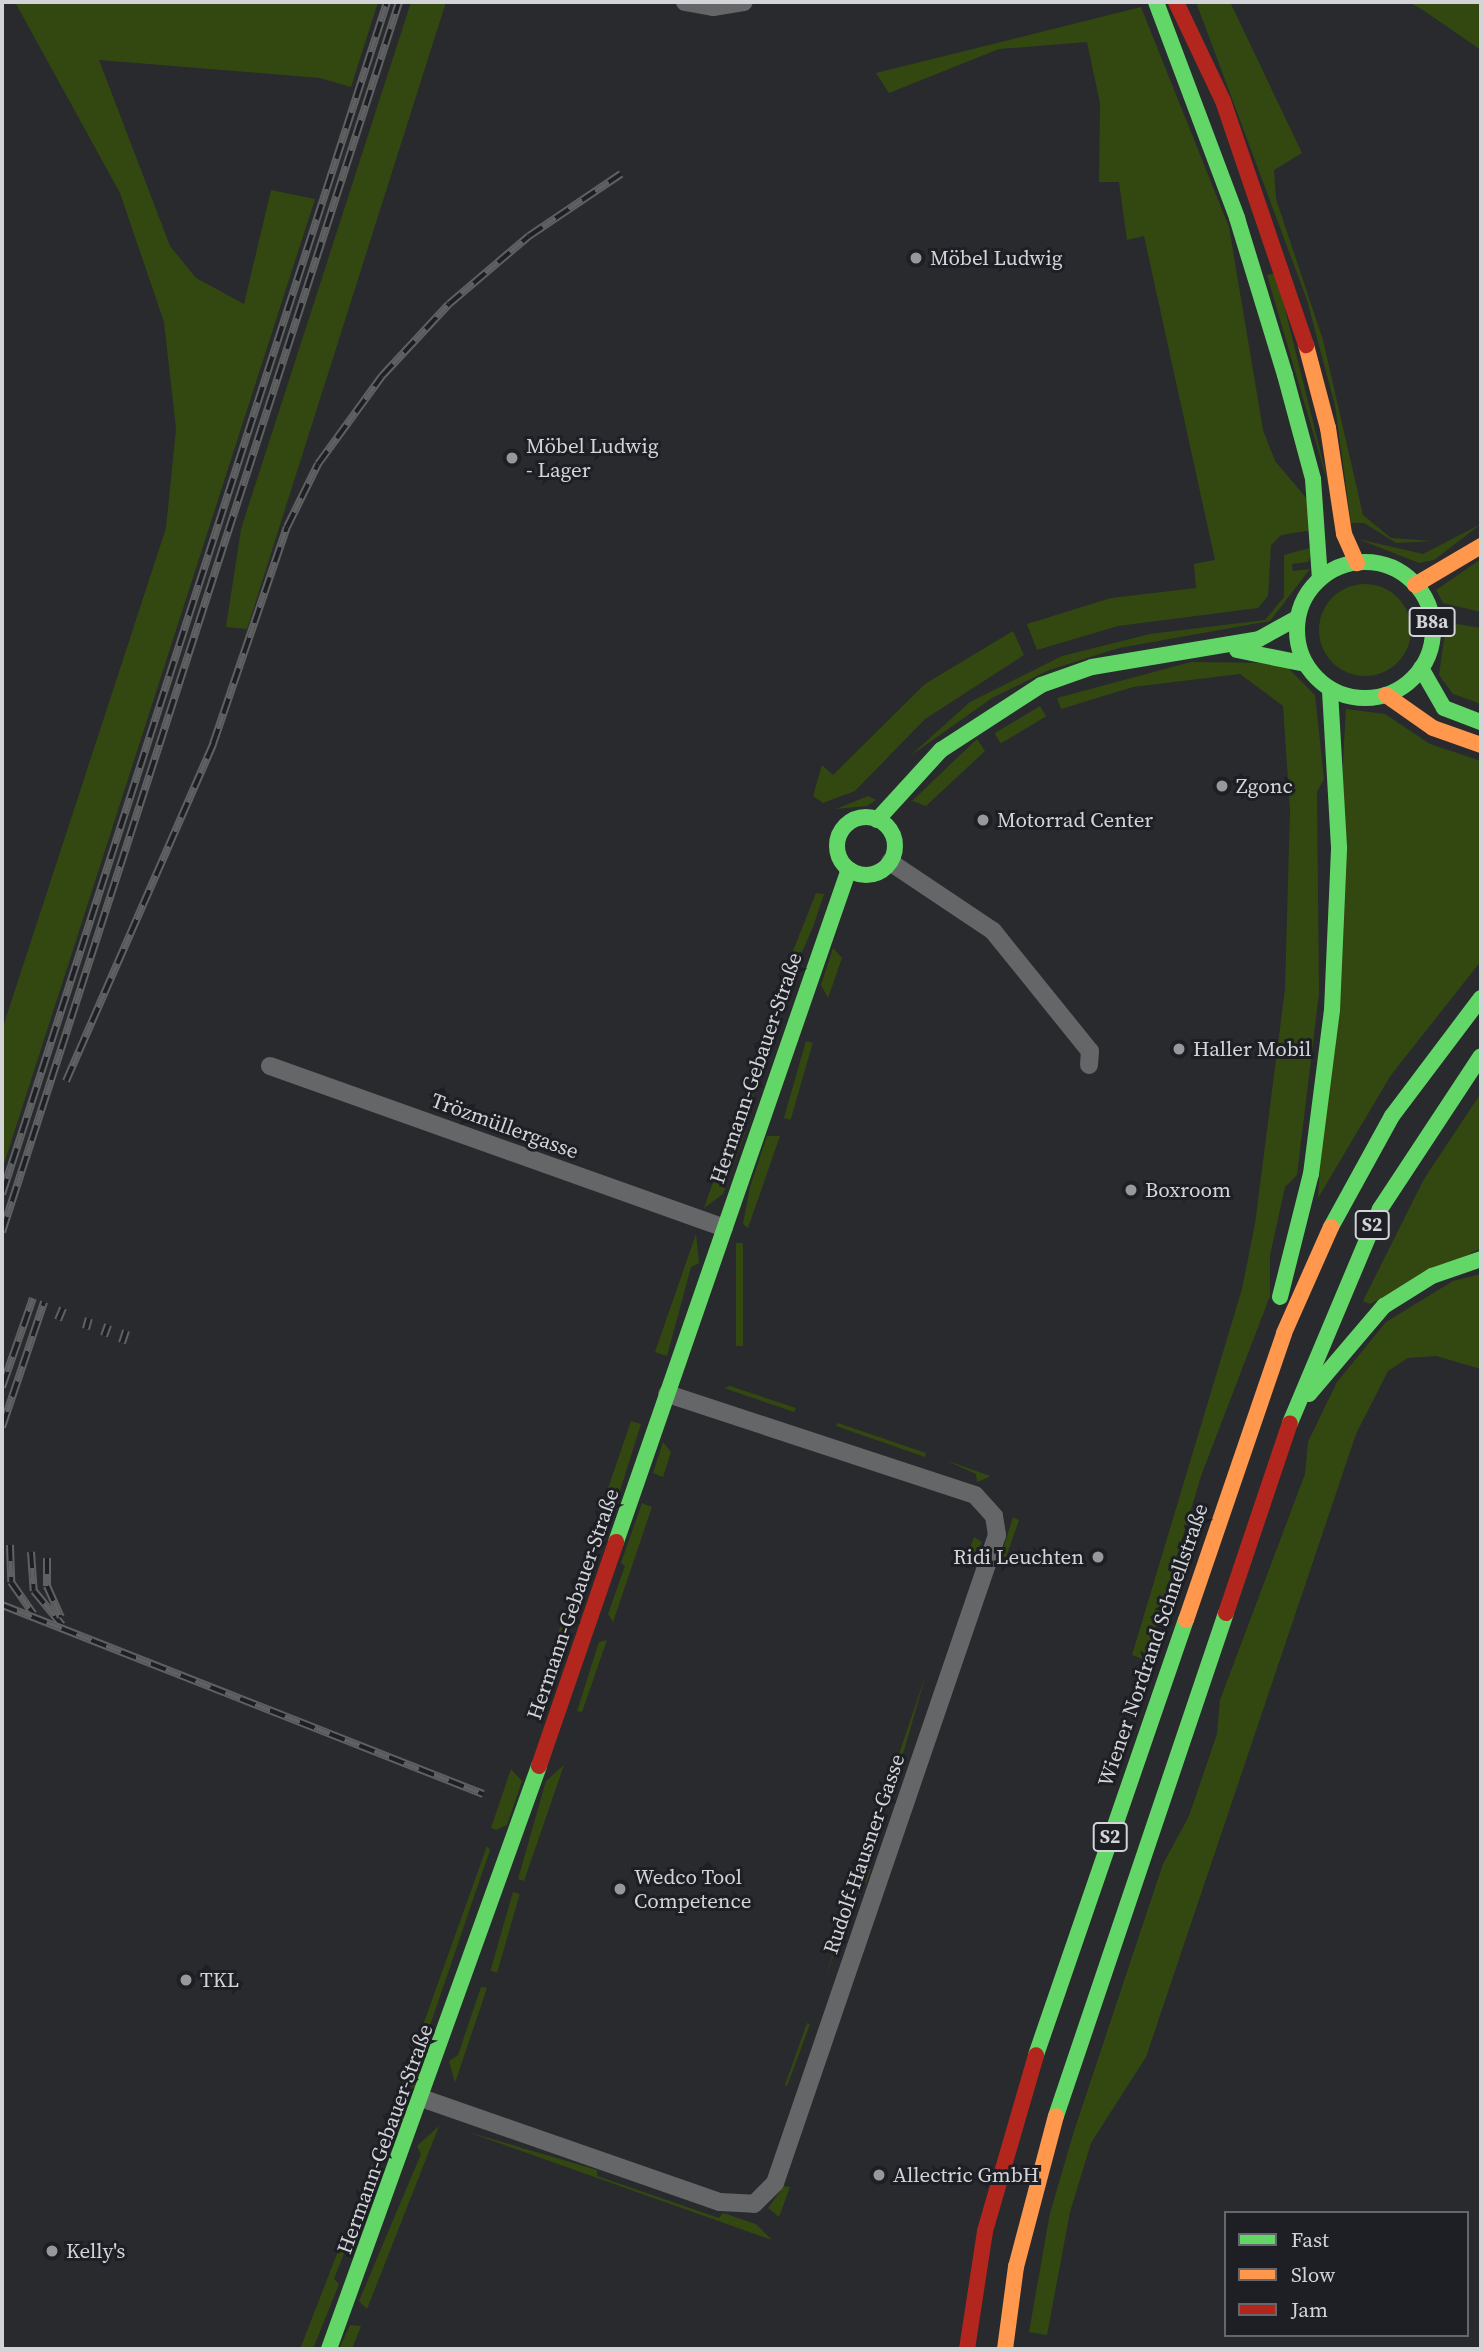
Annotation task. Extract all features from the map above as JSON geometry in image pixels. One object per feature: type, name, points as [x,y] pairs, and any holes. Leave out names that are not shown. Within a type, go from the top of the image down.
[{"type":"main road","points":[[877,820],[941,750],[1041,685],[1092,667],[1223,649],[1284,631],[1297,618],[1320,578],[1322,537],[1313,479],[1285,375],[1237,218],[1156,2]]},
{"type":"main road","points":[[1176,2],[1223,102],[1296,304],[1328,428],[1344,534],[1357,563],[1320,578]]},
{"type":"main road","points":[[1415,584],[1481,546]]},
{"type":"main road","name":"B8a","points":[[1357,563],[1378,564],[1415,584],[1432,620],[1421,668],[1386,695]]},
{"type":"main road","points":[[1297,618],[1306,664]]},
{"type":"main road","points":[[1223,649],[1281,654],[1306,664],[1330,689],[1367,698],[1386,695],[1433,728],[1481,746]]},
{"type":"main road","points":[[1421,668],[1444,708],[1481,722]]},
{"type":"main road","points":[[1284,1333],[1280,1294],[1311,1174],[1334,984],[1339,847],[1330,689]]},
{"type":"main road","points":[[856,820],[877,820],[892,833],[890,862],[869,875],[849,869],[838,854],[840,834],[856,820]]},
{"type":"main road","name":"Hermann-Gebauer-Straße","points":[[329,2349],[424,2099],[849,869]]},
{"type":"main road","name":"Wiener Nordrand Schnellstraße","points":[[967,2349],[985,2231],[1018,2109],[1284,1333],[1342,1202],[1392,1116],[1481,998]]},
{"type":"main road","name":"S2","points":[[1005,2349],[1027,2212],[1051,2128],[1295,1412],[1380,1209],[1481,1056]]},
{"type":"main road","points":[[1295,1412],[1384,1306],[1432,1276],[1481,1259]]},
{"type":"street","points":[[685,2],[713,7],[744,2]]},
{"type":"street","points":[[890,862],[993,931],[1090,1052],[1089,1065]]},
{"type":"street","name":"Trözmüllergasse","points":[[270,1066],[724,1228]]},
{"type":"street","name":"Rudolf-Hausner-Gasse","points":[[424,2099],[720,2202],[754,2204],[775,2183],[785,2156],[997,1535],[994,1516],[975,1495],[667,1394]]},
{"type":"green space","points":[[15,2],[378,2],[351,87],[320,78],[99,60],[170,246],[196,278],[244,304],[271,190],[315,199],[2,1170],[2,1030],[166,528],[176,429],[164,322],[120,193]]},
{"type":"green space","points":[[411,2],[446,2],[247,629],[226,627],[241,529]]},
{"type":"green space","points":[[1196,2],[1230,2],[1302,153],[1274,170],[1276,199],[1323,340],[1363,515],[1391,538],[1433,541],[1396,543],[1364,523],[1351,523],[1335,406],[1307,300]]},
{"type":"green space","points":[[1409,2],[1481,2],[1481,50],[1423,10]]},
{"type":"green space","points":[[1141,7],[1229,227],[1263,430],[1275,461],[1307,499],[1312,530],[1281,535],[1271,545],[1268,596],[1258,608],[1118,626],[1037,650],[1027,624],[1111,598],[1196,588],[1194,564],[1215,560],[1144,236],[1127,240],[1119,182],[1099,182],[1100,103],[1087,42],[999,49],[889,93],[876,73]]},
{"type":"green space","points":[[1276,273],[1331,494],[1267,275]]},
{"type":"green space","points":[[1481,524],[1434,560],[1419,563],[1358,539],[1423,554]]},
{"type":"green space","points":[[1314,547],[1308,562],[1292,564],[1293,571],[1310,569],[1270,621],[1119,648],[1049,670],[992,698],[910,756],[970,702],[1062,656],[1150,634],[1265,620],[1284,597],[1284,555]]},
{"type":"green space","points":[[1481,559],[1481,612],[1443,603],[1436,590]]},
{"type":"green space","points":[[1365,584],[1383,588],[1397,598],[1407,612],[1411,630],[1407,648],[1397,662],[1383,672],[1365,676],[1347,672],[1333,662],[1323,648],[1319,630],[1323,612],[1333,598],[1347,588]]},
{"type":"green space","points":[[1457,624],[1481,628],[1481,704],[1453,694],[1439,675],[1445,632]]},
{"type":"green space","points":[[1013,631],[1024,655],[925,719],[855,791],[823,803],[813,796],[822,765],[833,775],[925,684]]},
{"type":"green space","points":[[1191,662],[1274,663],[1288,668],[1315,695],[1324,779],[1317,792],[1319,993],[1297,1175],[1285,1187],[1270,1255],[1270,1296],[1201,1476],[1146,1660],[1132,1655],[1242,1289],[1255,1224],[1285,989],[1290,810],[1283,706],[1240,674],[1133,687],[1061,709],[1057,698]]},
{"type":"green space","points":[[1040,706],[1046,716],[1001,744],[995,733]]},
{"type":"green space","points":[[1346,709],[1385,714],[1430,744],[1481,761],[1481,961],[1391,1075],[1318,1198]]},
{"type":"green space","points":[[977,739],[985,751],[926,806],[912,801]]},
{"type":"green space","points":[[868,796],[876,800],[867,806],[836,809]]},
{"type":"green space","points":[[816,893],[824,894],[813,927],[795,968],[787,966]]},
{"type":"green space","points":[[833,948],[842,958],[828,998],[821,985]]},
{"type":"green space","points":[[806,1041],[813,1043],[791,1120],[784,1118]]},
{"type":"green space","points":[[760,1046],[767,1048],[749,1109],[742,1108]]},
{"type":"green space","points":[[1481,1093],[1481,1248],[1370,1304],[1363,1301],[1424,1179]]},
{"type":"green space","points":[[733,1125],[746,1130],[723,1194],[704,1208]]},
{"type":"green space","points":[[767,1136],[780,1136],[748,1228],[743,1224],[750,1187]]},
{"type":"green space","points":[[696,1234],[699,1263],[691,1267],[667,1356],[655,1352]]},
{"type":"green space","points":[[736,1243],[743,1243],[743,1346],[736,1346]]},
{"type":"green space","points":[[1481,1274],[1481,1369],[1436,1356],[1408,1358],[1388,1371],[1356,1434],[1146,2057],[1091,2143],[1070,2212],[1047,2335],[1029,2332],[1050,2213],[1075,2128],[1163,1864],[1189,1816],[1217,1734],[1220,1700],[1305,1474],[1308,1442],[1337,1382],[1386,1322],[1453,1281]]},
{"type":"green space","points":[[730,1386],[796,1408],[794,1412],[724,1388]]},
{"type":"green space","points":[[631,1421],[641,1424],[613,1513],[601,1509]]},
{"type":"green space","points":[[838,1423],[926,1453],[925,1457],[836,1426]]},
{"type":"green space","points":[[663,1442],[671,1452],[663,1477],[653,1473]]},
{"type":"green space","points":[[945,1460],[990,1476],[977,1482],[976,1474]]},
{"type":"green space","points":[[642,1503],[652,1507],[613,1622],[608,1614],[625,1566],[621,1563]]},
{"type":"green space","points":[[1013,1517],[1019,1520],[1004,1563],[1000,1559]]},
{"type":"green space","points":[[974,1537],[982,1542],[968,1566],[964,1565]]},
{"type":"green space","points":[[586,1552],[592,1554],[553,1670],[558,1675],[538,1691]]},
{"type":"green space","points":[[607,1640],[582,1712],[577,1711],[599,1642]]},
{"type":"green space","points":[[926,1674],[901,1761],[897,1760]]},
{"type":"green space","points":[[564,1765],[524,1881],[518,1879],[546,1781]]},
{"type":"green space","points":[[511,1769],[522,1781],[507,1825],[496,1830],[491,1828]]},
{"type":"green space","points":[[487,1846],[490,1850],[424,2043],[430,2047],[415,2088],[402,2084]]},
{"type":"green space","points":[[860,1868],[871,1869],[866,1883],[859,1883],[825,1979]]},
{"type":"green space","points":[[513,1892],[520,1894],[497,1973],[490,1971]]},
{"type":"green space","points":[[481,1987],[487,1988],[455,2083],[449,2061],[458,2055]]},
{"type":"green space","points":[[807,2023],[810,2024],[787,2086],[785,2085]]},
{"type":"green space","points":[[398,2095],[411,2100],[400,2129],[383,2137]]},
{"type":"green space","points":[[439,2126],[367,2309],[359,2301],[421,2154],[417,2146]]},
{"type":"green space","points":[[468,2132],[597,2170],[597,2176],[719,2218],[723,2213],[756,2224],[772,2240]]},
{"type":"green space","points":[[372,2164],[377,2169],[334,2279],[339,2284],[313,2349],[300,2349]]},
{"type":"green space","points":[[784,2186],[790,2187],[779,2217],[768,2208]]},
{"type":"green space","points":[[350,2325],[361,2326],[352,2349],[339,2349]]},
{"type":"railway","points":[[2,1194],[387,2]]},
{"type":"railway","points":[[2,1232],[399,2]]},
{"type":"railway","points":[[66,1081],[213,744],[287,527],[318,464],[382,376],[449,304],[529,236],[621,174]]},
{"type":"railway","points":[[2,1387],[33,1298]]},
{"type":"railway","points":[[2,1427],[44,1302]]},
{"type":"railway","points":[[58,1320],[63,1308]]},
{"type":"railway","points":[[86,1329],[89,1318]]},
{"type":"railway","points":[[104,1336],[108,1325]]},
{"type":"railway","points":[[122,1343],[126,1331]]},
{"type":"railway","points":[[10,1545],[11,1582],[33,1614]]},
{"type":"railway","points":[[31,1552],[34,1591],[62,1625]]},
{"type":"railway","points":[[47,1558],[47,1586],[61,1617]]},
{"type":"railway","points":[[2,1605],[483,1794]]},
{"type":"traffic: fast","points":[[1156,2],[1237,218],[1285,375],[1313,479],[1320,578]]},
{"type":"traffic: fast","points":[[1365,562],[1391,568],[1413,582],[1427,604],[1433,630],[1427,656],[1413,678],[1391,692],[1365,698],[1339,692],[1317,678],[1303,656],[1297,630],[1303,604],[1317,582],[1339,568],[1365,562]]},
{"type":"traffic: fast","points":[[877,820],[941,750],[1041,685],[1092,667],[1259,639],[1297,618]]},
{"type":"traffic: fast","points":[[1237,650],[1306,664]]},
{"type":"traffic: fast","points":[[1421,668],[1444,708],[1481,722]]},
{"type":"traffic: fast","points":[[1280,1297],[1311,1174],[1332,1010],[1339,847],[1330,689]]},
{"type":"traffic: fast","points":[[866,817],[882,822],[890,830],[895,846],[890,862],[882,870],[866,875],[850,870],[842,862],[837,846],[842,830],[850,822],[866,817]]},
{"type":"traffic: fast","points":[[616,1542],[849,869]]},
{"type":"traffic: fast","points":[[1331,1227],[1392,1116],[1481,998]]},
{"type":"traffic: fast","points":[[1290,1423],[1380,1209],[1481,1056]]},
{"type":"traffic: fast","points":[[1309,1394],[1384,1306],[1432,1276],[1481,1259]]},
{"type":"traffic: fast","points":[[1056,2116],[1226,1613]]},
{"type":"traffic: fast","points":[[1036,2055],[1186,1620]]},
{"type":"traffic: fast","points":[[329,2349],[539,1766]]},
{"type":"traffic: slow","points":[[1306,345],[1328,428],[1344,534],[1357,563]]},
{"type":"traffic: slow","points":[[1415,585],[1481,546]]},
{"type":"traffic: slow","points":[[1386,695],[1433,728],[1481,745]]},
{"type":"traffic: slow","points":[[1186,1620],[1284,1333],[1331,1227]]},
{"type":"traffic: slow","points":[[1005,2349],[1016,2267],[1056,2116]]},
{"type":"traffic: jam","points":[[1176,2],[1223,101],[1306,345]]},
{"type":"traffic: jam","points":[[1226,1613],[1290,1423]]},
{"type":"traffic: jam","points":[[539,1766],[616,1542]]},
{"type":"traffic: jam","points":[[967,2349],[985,2231],[1036,2055]]},
{"type":"place","name":"Möbel Ludwig","points":[[916,258]]},
{"type":"place","name":"Möbel Ludwig - Lager","points":[[512,458]]},
{"type":"place","name":"Zgonc","points":[[1222,786]]},
{"type":"place","name":"Motorrad Center","points":[[983,820]]},
{"type":"place","name":"Haller Mobil","points":[[1179,1049]]},
{"type":"place","name":"Boxroom","points":[[1131,1190]]},
{"type":"place","name":"Ridi Leuchten","points":[[1098,1557]]},
{"type":"place","name":"Wedco Tool Competence","points":[[620,1889]]},
{"type":"place","name":"TKL","points":[[186,1980]]},
{"type":"place","name":"Allectric GmbH","points":[[879,2175]]},
{"type":"place","name":"Kelly's","points":[[52,2251]]}]
